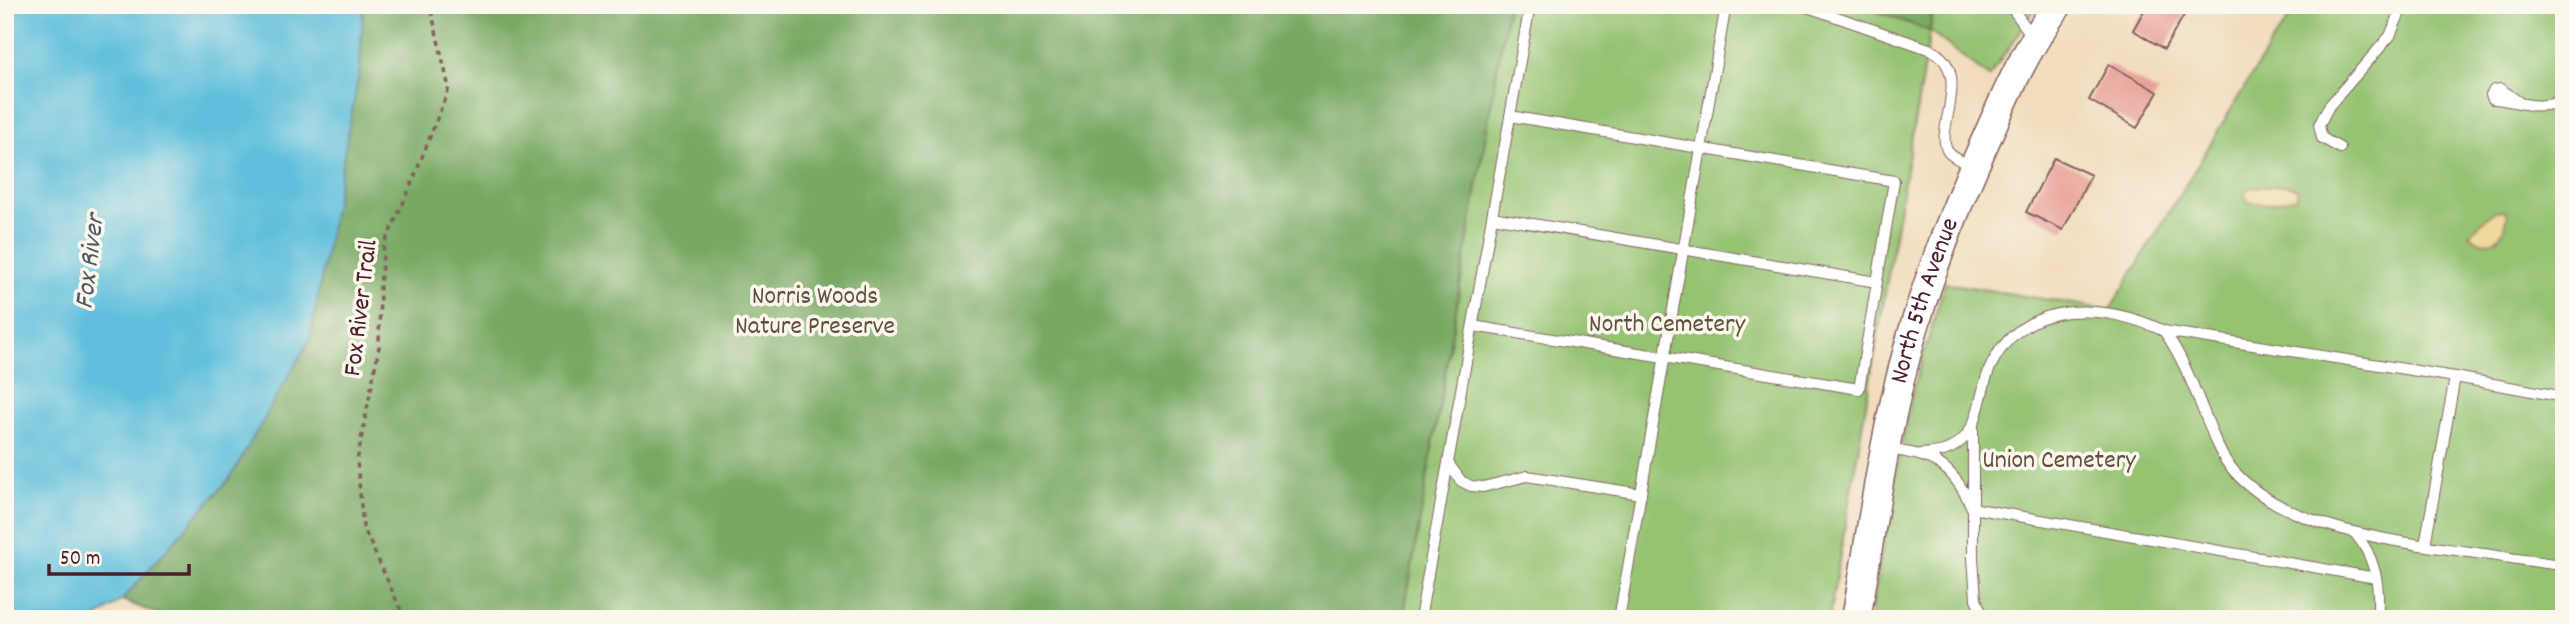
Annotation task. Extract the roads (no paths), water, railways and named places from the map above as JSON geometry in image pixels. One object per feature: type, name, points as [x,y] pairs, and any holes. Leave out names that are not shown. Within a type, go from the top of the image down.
[{"type":"main road","name":"North 5th Avenue","points":[[1856,619],[1885,449],[1904,362],[1924,297],[1943,239],[1973,167],[2050,8]]},
{"type":"lane","points":[[1420,619],[1530,5]]},
{"type":"lane","points":[[1619,619],[1726,5]]},
{"type":"lane","points":[[1802,5],[1940,55],[1946,64],[1952,84],[1946,146],[1952,155],[1973,167]]},
{"type":"lane","points":[[2010,5],[2034,38]]},
{"type":"lane","points":[[2340,148],[2322,138],[2319,125],[2329,106],[2390,36],[2403,5]]},
{"type":"lane","points":[[2519,102],[2542,106],[2555,104],[2564,98]]},
{"type":"lane","points":[[1472,326],[1859,389],[1894,181],[1510,116]]},
{"type":"lane","points":[[1492,217],[1877,282]]},
{"type":"lane","points":[[1984,619],[1976,598],[1972,508],[1973,424],[1984,384],[1998,354],[2021,329],[2034,321],[2064,311],[2080,311],[2136,320],[2164,331],[2564,397]]},
{"type":"lane","points":[[2164,331],[2180,355],[2219,450],[2229,466],[2268,499],[2309,518],[2354,532],[2564,565]]},
{"type":"lane","points":[[2425,545],[2455,377]]},
{"type":"lane","points":[[1885,449],[1920,454],[1940,453],[1951,449],[1973,424]]},
{"type":"lane","points":[[1920,454],[1945,467],[1956,477],[1972,508]]},
{"type":"lane","points":[[1448,463],[1461,481],[1471,486],[1483,487],[1527,476],[1641,494]]},
{"type":"lane","points":[[1972,508],[2376,578]]},
{"type":"lane","points":[[2354,532],[2371,557],[2379,594],[2377,619]]},
{"type":"water","name":"Fox River","points":[[5,5],[363,5],[360,68],[310,339],[230,478],[122,600],[95,619],[5,619]]},
{"type":"park label","name":"Norris Woods Nature Preserve","points":[[815,312]]},
{"type":"park label","name":"North Cemetery","points":[[1667,325]]},
{"type":"park label","name":"Union Cemetery","points":[[2059,461]]}]
